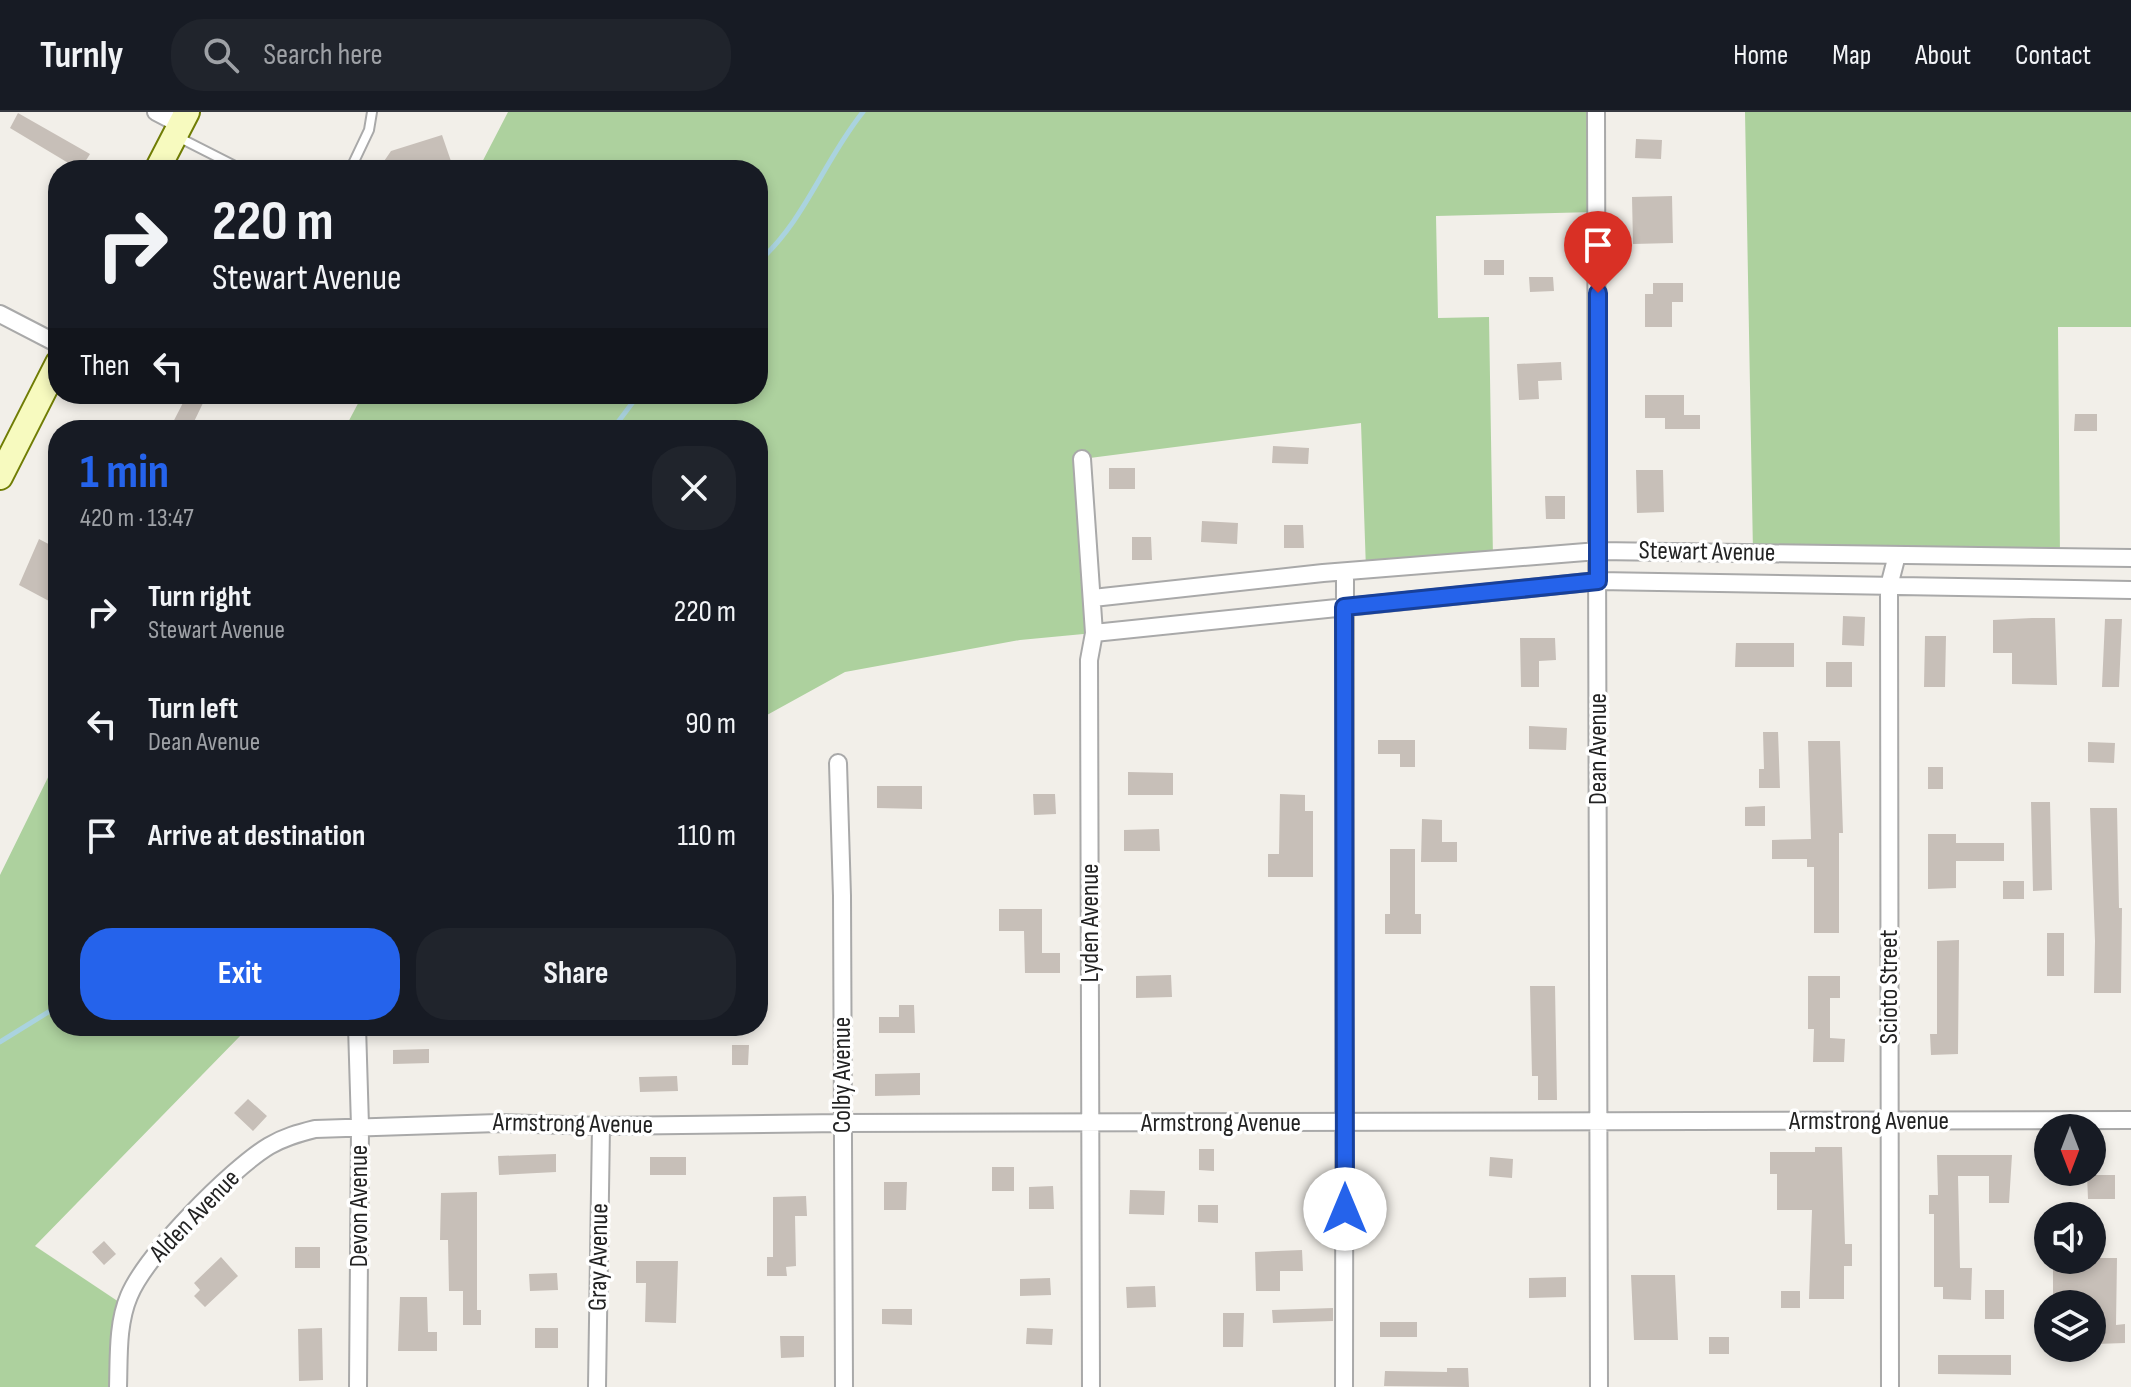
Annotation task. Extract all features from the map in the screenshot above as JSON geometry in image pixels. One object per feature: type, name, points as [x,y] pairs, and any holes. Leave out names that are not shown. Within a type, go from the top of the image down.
[{"type":"street","points":[[156,112],[181,124],[162,160]]},
{"type":"street","name":"Dean Avenue","points":[[1596,112],[1599,1387]]},
{"type":"street","points":[[0,314],[48,339]]},
{"type":"street","points":[[0,477],[48,383]]},
{"type":"street","name":"Lyden Avenue","points":[[1082,459],[1094,633],[1089,660],[1091,1387]]},
{"type":"street","name":"Stewart Avenue","points":[[1093,598],[1345,572],[1598,551],[2131,558]]},
{"type":"street","name":"Scioto Street","points":[[1890,1387],[1889,586],[1897,555]]},
{"type":"street","points":[[1344,1387],[1345,572]]},
{"type":"street","name":"Stewart Avenue","points":[[1094,633],[1598,581],[2131,590]]},
{"type":"street","name":"Colby Avenue","points":[[838,763],[842,896],[844,1387]]},
{"type":"street","name":"Devon Avenue","points":[[357,1036],[360,1126],[358,1387]]},
{"type":"street","name":"Armstrong Avenue","points":[[360,1126],[498,1123],[601,1126],[2131,1120]]},
{"type":"street","name":"Alden Avenue","points":[[118,1387],[125,1306],[141,1274],[169,1238],[268,1146],[293,1134],[315,1129],[360,1126]]},
{"type":"street","name":"Gray Avenue","points":[[597,1387],[601,1126]]},
{"type":"lane","points":[[355,160],[369,130],[372,112]]},
{"type":"lane","points":[[181,124],[230,160]]},
{"type":"green space","points":[[508,112],[1596,112],[1596,212],[1436,216],[1438,318],[1489,317],[1493,559],[1366,570],[1361,423],[1082,459],[1094,633],[1020,640],[845,672],[768,714],[768,420],[349,420],[358,404],[768,404],[768,160],[483,160]]},
{"type":"green space","points":[[1745,112],[2131,112],[2131,327],[2058,327],[2060,557],[1753,553]]},
{"type":"green space","points":[[48,777],[48,1036],[240,1036],[35,1246],[125,1306],[118,1387],[0,1387],[0,875]]},
{"type":"building","points":[[18,113],[90,154],[86,160],[63,160],[10,128]]},
{"type":"building","points":[[442,135],[451,160],[385,160],[391,151]]},
{"type":"building","points":[[1636,139],[1662,140],[1661,159],[1635,158]]},
{"type":"building","points":[[1672,196],[1673,243],[1633,244],[1632,197]]},
{"type":"building","points":[[1484,260],[1504,260],[1504,275],[1484,275]]},
{"type":"building","points":[[1529,277],[1553,277],[1554,291],[1530,292]]},
{"type":"building","points":[[1653,283],[1683,283],[1683,302],[1672,302],[1672,327],[1645,327],[1645,294],[1653,294]]},
{"type":"building","points":[[1561,362],[1562,380],[1538,381],[1539,399],[1519,400],[1517,364]]},
{"type":"building","points":[[1645,395],[1684,395],[1684,415],[1700,415],[1700,429],[1665,429],[1665,418],[1645,418]]},
{"type":"building","points":[[182,404],[203,404],[195,420],[174,420]]},
{"type":"building","points":[[2075,414],[2097,414],[2097,431],[2074,431]]},
{"type":"building","points":[[1273,446],[1309,448],[1308,464],[1272,463]]},
{"type":"building","points":[[1109,468],[1135,468],[1135,489],[1109,489]]},
{"type":"building","points":[[1636,470],[1663,470],[1664,512],[1637,513]]},
{"type":"building","points":[[1545,496],[1565,496],[1565,519],[1546,519]]},
{"type":"building","points":[[1202,521],[1238,523],[1237,544],[1201,542]]},
{"type":"building","points":[[1284,525],[1303,525],[1304,548],[1284,548]]},
{"type":"building","points":[[1132,537],[1151,537],[1152,560],[1132,560]]},
{"type":"building","points":[[39,539],[48,544],[48,600],[19,585]]},
{"type":"building","points":[[1843,616],[1865,617],[1864,646],[1842,645]]},
{"type":"building","points":[[2055,618],[2057,685],[2012,684],[2012,653],[1993,653],[1993,620]]},
{"type":"building","points":[[2105,619],[2122,619],[2119,687],[2102,687]]},
{"type":"building","points":[[1925,636],[1946,636],[1945,687],[1924,687]]},
{"type":"building","points":[[1520,638],[1555,638],[1556,660],[1539,661],[1539,687],[1521,687]]},
{"type":"building","points":[[1736,643],[1794,643],[1794,667],[1735,667]]},
{"type":"building","points":[[1826,662],[1852,662],[1852,687],[1826,687]]},
{"type":"building","points":[[1529,726],[1567,728],[1566,750],[1529,749]]},
{"type":"building","points":[[1763,732],[1778,732],[1780,788],[1759,788],[1759,769],[1764,769]]},
{"type":"building","points":[[1378,740],[1415,740],[1415,767],[1400,767],[1400,754],[1378,754]]},
{"type":"building","points":[[1808,741],[1840,741],[1843,833],[1839,833],[1839,933],[1814,933],[1814,867],[1807,867],[1807,859],[1772,859],[1772,840],[1811,839]]},
{"type":"building","points":[[2088,742],[2115,743],[2114,763],[2088,762]]},
{"type":"building","points":[[1928,767],[1943,767],[1943,789],[1928,789]]},
{"type":"building","points":[[1128,772],[1173,773],[1173,795],[1128,795]]},
{"type":"building","points":[[877,786],[922,786],[922,809],[877,808]]},
{"type":"building","points":[[1033,794],[1055,794],[1056,814],[1034,815]]},
{"type":"building","points":[[1280,794],[1305,795],[1305,811],[1313,811],[1313,877],[1268,877],[1268,854],[1279,854]]},
{"type":"building","points":[[2031,802],[2050,802],[2052,890],[2033,891]]},
{"type":"building","points":[[1765,806],[1765,826],[1745,826],[1745,807]]},
{"type":"building","points":[[2090,808],[2117,808],[2119,908],[2122,908],[2121,993],[2094,993]]},
{"type":"building","points":[[1422,819],[1442,820],[1442,842],[1457,842],[1457,862],[1421,862]]},
{"type":"building","points":[[1159,829],[1160,851],[1124,851],[1124,830]]},
{"type":"building","points":[[1928,834],[1956,834],[1956,843],[2004,843],[2004,861],[1956,861],[1956,888],[1928,889]]},
{"type":"building","points":[[1390,849],[1415,849],[1415,914],[1421,914],[1421,934],[1385,934],[1385,914],[1390,914]]},
{"type":"building","points":[[2003,881],[2024,881],[2024,899],[2003,899]]},
{"type":"building","points":[[999,909],[1042,909],[1042,953],[1060,953],[1060,973],[1025,973],[1024,931],[999,931]]},
{"type":"building","points":[[2047,933],[2064,933],[2064,976],[2047,976]]},
{"type":"building","points":[[1959,940],[1958,1054],[1931,1055],[1930,1034],[1937,1034],[1937,941]]},
{"type":"building","points":[[1171,975],[1172,997],[1136,998],[1136,976]]},
{"type":"building","points":[[1808,976],[1840,976],[1840,998],[1830,998],[1830,1038],[1845,1039],[1844,1062],[1813,1062],[1814,1029],[1808,1029]]},
{"type":"building","points":[[1530,986],[1555,986],[1557,1100],[1538,1100],[1538,1076],[1532,1076]]},
{"type":"building","points":[[899,1005],[914,1005],[915,1033],[879,1033],[879,1017],[899,1017]]},
{"type":"building","points":[[732,1045],[749,1045],[748,1065],[732,1065]]},
{"type":"building","points":[[429,1049],[429,1063],[393,1064],[393,1050]]},
{"type":"building","points":[[920,1073],[920,1095],[875,1096],[875,1074]]},
{"type":"building","points":[[677,1076],[678,1091],[640,1092],[639,1077]]},
{"type":"building","points":[[248,1099],[267,1116],[253,1131],[234,1113]]},
{"type":"building","points":[[1815,1147],[1842,1147],[1845,1244],[1852,1244],[1852,1266],[1844,1266],[1844,1299],[1809,1299],[1812,1210],[1777,1210],[1777,1174],[1770,1174],[1770,1152],[1815,1152]]},
{"type":"building","points":[[1199,1149],[1214,1149],[1214,1171],[1199,1170]]},
{"type":"building","points":[[556,1154],[556,1172],[499,1175],[498,1156]]},
{"type":"building","points":[[1937,1155],[2012,1155],[2009,1203],[1989,1203],[1989,1176],[1958,1176],[1960,1268],[1972,1268],[1971,1300],[1943,1299],[1943,1287],[1934,1287],[1934,1214],[1929,1214],[1929,1195],[1938,1195]]},
{"type":"building","points":[[650,1157],[686,1157],[686,1175],[650,1175]]},
{"type":"building","points":[[1490,1157],[1513,1159],[1512,1178],[1489,1176]]},
{"type":"building","points":[[992,1167],[1014,1167],[1014,1191],[992,1191]]},
{"type":"building","points":[[2106,1175],[2115,1175],[2115,1199],[2088,1199],[2087,1186],[2106,1186]]},
{"type":"building","points":[[884,1182],[907,1182],[906,1210],[884,1210]]},
{"type":"building","points":[[1053,1186],[1054,1209],[1029,1209],[1029,1187]]},
{"type":"building","points":[[1130,1190],[1165,1191],[1164,1215],[1129,1214]]},
{"type":"building","points":[[477,1192],[477,1310],[481,1310],[481,1325],[463,1325],[463,1291],[449,1291],[448,1240],[440,1240],[441,1193]]},
{"type":"building","points":[[806,1196],[807,1216],[795,1216],[796,1266],[786,1267],[787,1276],[767,1276],[767,1257],[773,1257],[773,1197]]},
{"type":"building","points":[[1198,1205],[1218,1205],[1218,1223],[1198,1222]]},
{"type":"building","points":[[104,1241],[116,1254],[104,1265],[92,1252]]},
{"type":"building","points":[[295,1247],[320,1247],[320,1268],[295,1268]]},
{"type":"building","points":[[1302,1250],[1303,1271],[1280,1271],[1280,1291],[1256,1291],[1255,1252]]},
{"type":"building","points":[[221,1257],[238,1276],[205,1307],[194,1296],[200,1290],[194,1283]]},
{"type":"building","points":[[2106,1258],[2117,1258],[2116,1325],[2125,1324],[2125,1343],[2106,1344],[2106,1290],[2053,1290],[2053,1274],[2106,1274]]},
{"type":"building","points":[[636,1261],[678,1261],[676,1323],[645,1322],[646,1283],[636,1283]]},
{"type":"building","points":[[557,1273],[558,1290],[530,1291],[529,1274]]},
{"type":"building","points":[[1631,1275],[1675,1275],[1678,1340],[1634,1340]]},
{"type":"building","points":[[1566,1277],[1566,1297],[1529,1298],[1529,1278]]},
{"type":"building","points":[[1050,1278],[1051,1295],[1020,1296],[1020,1279]]},
{"type":"building","points":[[1155,1286],[1156,1307],[1127,1308],[1126,1287]]},
{"type":"building","points":[[1985,1290],[2004,1290],[2004,1319],[1985,1319]]},
{"type":"building","points":[[1781,1291],[1800,1291],[1800,1308],[1781,1308]]},
{"type":"building","points":[[400,1297],[427,1297],[428,1332],[437,1332],[437,1351],[398,1351]]},
{"type":"building","points":[[1333,1308],[1333,1321],[1273,1323],[1272,1310]]},
{"type":"building","points":[[882,1309],[912,1309],[912,1325],[882,1324]]},
{"type":"building","points":[[1223,1313],[1244,1313],[1243,1347],[1223,1347]]},
{"type":"building","points":[[1380,1322],[1417,1322],[1417,1337],[1380,1337]]},
{"type":"building","points":[[322,1328],[323,1380],[299,1381],[298,1329]]},
{"type":"building","points":[[535,1328],[558,1328],[558,1348],[535,1348]]},
{"type":"building","points":[[1027,1328],[1053,1329],[1052,1345],[1026,1344]]},
{"type":"building","points":[[780,1336],[804,1336],[804,1357],[781,1358]]},
{"type":"building","points":[[1709,1337],[1729,1337],[1729,1354],[1709,1354]]},
{"type":"building","points":[[1938,1355],[2011,1355],[2011,1375],[1938,1374]]},
{"type":"building","points":[[1447,1368],[1468,1368],[1469,1387],[1384,1386],[1385,1371],[1447,1372]]},
{"type":"waterway","points":[[768,252],[802,209],[863,112]]},
{"type":"waterway","points":[[620,420],[632,404]]},
{"type":"waterway","points":[[0,1042],[48,1012]]},
{"type":"route","points":[[1345,1209],[1344,607],[1598,581],[1598,293]]}]
